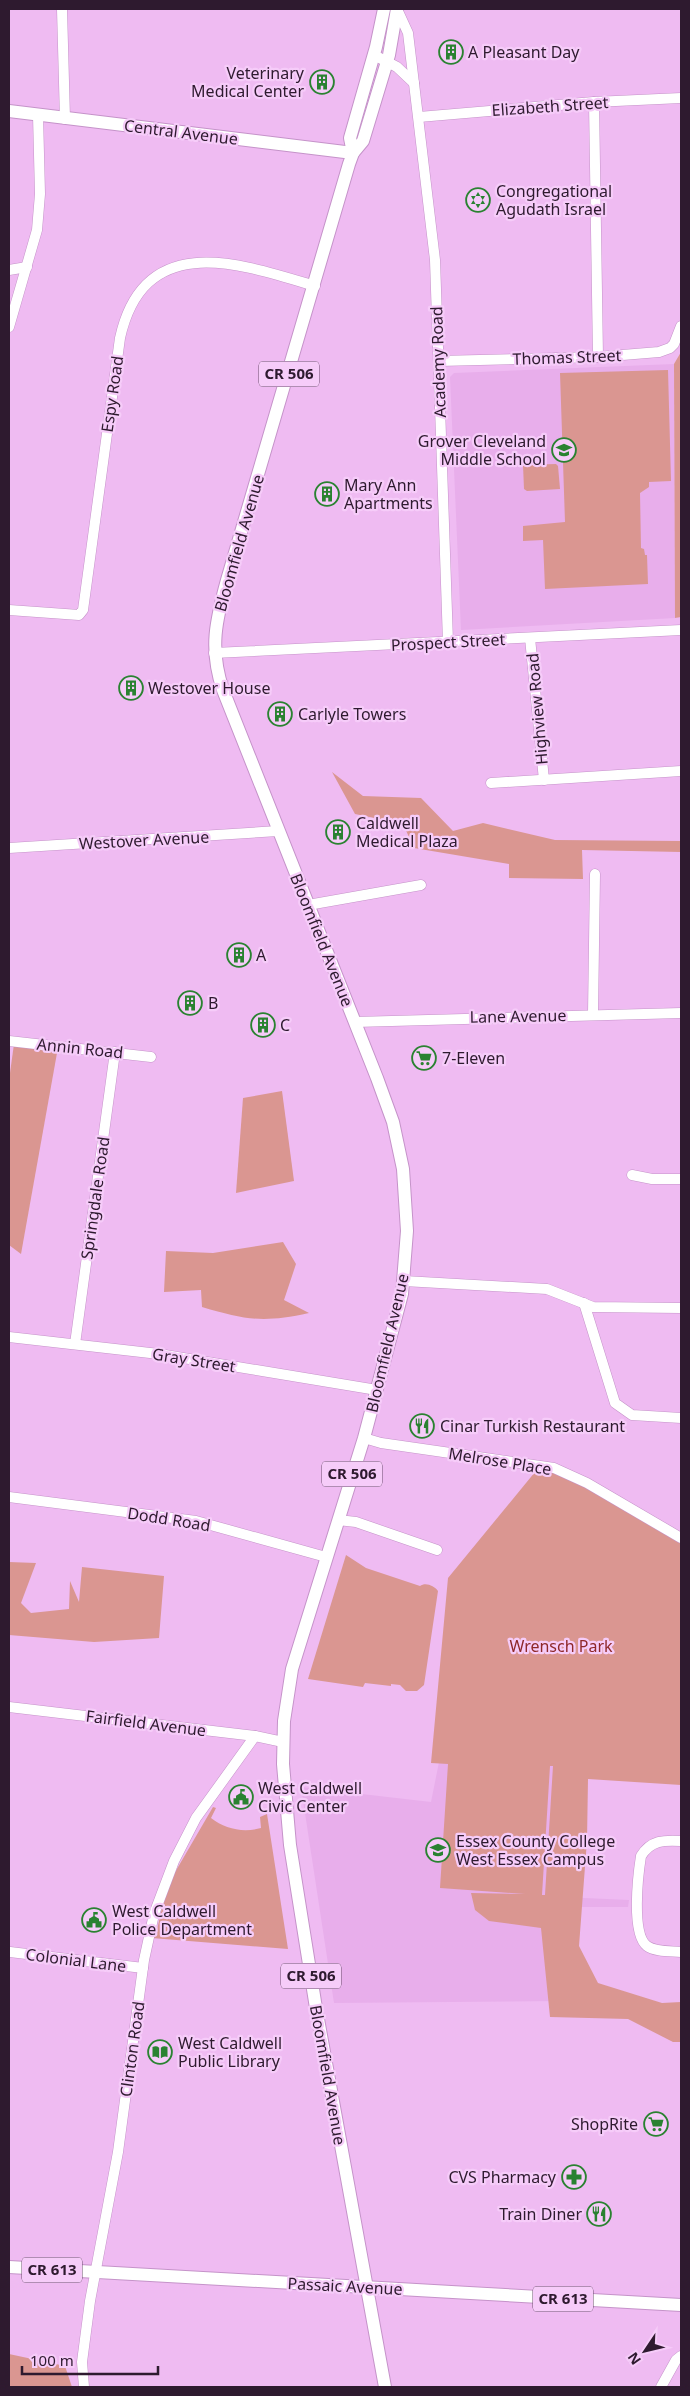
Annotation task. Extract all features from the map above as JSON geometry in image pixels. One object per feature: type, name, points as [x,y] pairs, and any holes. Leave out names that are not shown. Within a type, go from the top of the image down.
[{"type":"main road","name":"Bloomfield Avenue","points":[[353,153],[350,138],[374,55],[384,9]]},
{"type":"main road","name":"Bloomfield Avenue","points":[[386,2387],[318,2018],[290,1845],[283,1742],[292,1668],[364,1438],[391,1341],[404,1281],[407,1222],[398,1145],[386,1101],[223,690],[214,653],[215,629],[221,602],[353,153],[363,142],[387,62],[397,9]]},
{"type":"main road","name":"Central Avenue","points":[[9,112],[353,153]]},
{"type":"main road","name":"Passaic Avenue","points":[[9,2267],[681,2305]]},
{"type":"street","points":[[62,9],[65,119]]},
{"type":"street","name":"Academy Road","points":[[397,9],[408,34],[435,260],[448,642]]},
{"type":"street","points":[[374,55],[397,67],[414,83]]},
{"type":"street","name":"Elizabeth Street","points":[[419,117],[594,102],[681,98]]},
{"type":"street","points":[[594,102],[598,357]]},
{"type":"street","points":[[9,327],[37,230],[40,194],[38,115]]},
{"type":"street","name":"Espy Road","points":[[9,610],[79,615],[83,610],[120,338],[126,314],[142,290],[156,278],[172,269],[189,263],[208,261],[226,263],[315,286]]},
{"type":"street","points":[[9,270],[27,267]]},
{"type":"street","name":"Thomas Street","points":[[438,361],[598,357],[666,350],[674,344],[681,326]]},
{"type":"street","name":"Prospect Street","points":[[214,653],[681,630]]},
{"type":"street","name":"Highview Road","points":[[530,638],[544,780]]},
{"type":"street","name":"Highview Road","points":[[491,783],[681,771]]},
{"type":"street","name":"Westover Avenue","points":[[9,848],[278,831]]},
{"type":"street","points":[[593,1014],[595,874]]},
{"type":"street","points":[[308,905],[421,885]]},
{"type":"street","name":"Lane Avenue","points":[[355,1022],[681,1012]]},
{"type":"street","name":"Annin Road","points":[[9,1041],[151,1057]]},
{"type":"street","name":"Springdale Road","points":[[75,1344],[114,1052]]},
{"type":"street","points":[[632,1175],[652,1179],[681,1179]]},
{"type":"street","points":[[404,1281],[547,1289],[584,1303],[608,1307],[681,1308]]},
{"type":"street","points":[[584,1303],[615,1403],[632,1415],[681,1418]]},
{"type":"street","name":"Gray Street","points":[[9,1337],[158,1354],[377,1390]]},
{"type":"street","name":"Melrose Place","points":[[364,1438],[380,1443],[554,1468],[587,1484],[681,1538]]},
{"type":"street","name":"Dodd Road","points":[[9,1496],[196,1521],[326,1557]]},
{"type":"street","points":[[338,1520],[356,1522],[437,1550]]},
{"type":"street","name":"Fairfield Avenue","points":[[9,1707],[255,1736],[283,1742]]},
{"type":"street","name":"Clinton Road","points":[[84,2387],[82,2362],[118,2152],[143,1968],[154,1914],[174,1861],[209,1798],[255,1736]]},
{"type":"street","points":[[681,1841],[659,1841],[645,1849],[641,1856],[637,1926],[646,1946],[681,1952]]},
{"type":"street","name":"Colonial Lane","points":[[10,1952],[143,1968]]},
{"type":"street","points":[[661,2387],[676,2360],[681,2356]]},
{"type":"shaded area","name":"Grover Cleveland Middle School","points":[[674,364],[675,618],[461,630],[450,377],[454,373]]},
{"type":"shaded area","name":"Essex County College West Essex Campus","points":[[440,1757],[574,1762],[562,1897],[629,1900],[628,1907],[563,1907],[561,2001],[334,2003],[301,1787],[431,1802]]},
{"type":"green space","points":[[681,352],[681,617],[675,618],[674,364]]},
{"type":"green space","points":[[668,370],[671,481],[649,482],[649,487],[640,493],[641,548],[644,549],[645,555],[647,555],[648,584],[545,589],[543,540],[523,541],[523,526],[565,522],[560,373]]},
{"type":"green space","points":[[556,464],[558,466],[560,489],[527,491],[524,489],[523,465]]},
{"type":"green space","points":[[332,772],[363,796],[421,798],[453,831],[483,823],[555,840],[681,841],[681,852],[582,850],[583,879],[509,878],[509,864],[414,848],[403,824],[355,814]]},
{"type":"green space","points":[[14,1044],[57,1053],[21,1254],[9,1245],[9,1080]]},
{"type":"green space","points":[[282,1091],[294,1181],[236,1193],[243,1098]]},
{"type":"green space","points":[[283,1242],[296,1264],[284,1300],[309,1313],[279,1318],[255,1319],[202,1307],[201,1290],[164,1292],[166,1251],[213,1253]]},
{"type":"green space","name":"Wrensch Park","points":[[535,1472],[565,1473],[681,1538],[681,1785],[588,1779],[587,1840],[579,1946],[598,1983],[662,2003],[681,2002],[681,2042],[673,2042],[628,2019],[550,2017],[541,1928],[489,1921],[475,1910],[471,1893],[525,1894],[440,1888],[448,1764],[431,1763],[448,1578]],"holes":[[[550,1766],[553,1766],[545,1895],[542,1895]]]},
{"type":"green space","points":[[346,1555],[366,1568],[420,1586],[430,1585],[438,1591],[424,1685],[417,1691],[406,1691],[400,1685],[391,1684],[391,1686],[365,1683],[363,1687],[308,1679]]},
{"type":"green space","points":[[9,1562],[36,1563],[21,1603],[31,1613],[69,1609],[70,1581],[79,1602],[82,1567],[164,1576],[159,1638],[94,1642],[9,1635]]},
{"type":"green space","points":[[213,1807],[216,1808],[211,1818],[222,1825],[241,1830],[261,1828],[260,1817],[267,1814],[288,1949],[152,1938],[156,1934],[167,1886]]},
{"type":"green space","points":[[9,2354],[65,2366],[72,2387],[9,2387]]},
{"type":"place","name":"A Pleasant Day","points":[[451,52]]},
{"type":"place","name":"Veterinary Medical Center","points":[[322,82]]},
{"type":"place","name":"Congregational Agudath Israel","points":[[478,200]]},
{"type":"place","name":"Grover Cleveland Middle School","points":[[564,450]]},
{"type":"place","name":"Mary Ann Apartments","points":[[327,494]]},
{"type":"place","name":"Westover House","points":[[131,688]]},
{"type":"place","name":"Carlyle Towers","points":[[280,714]]},
{"type":"place","name":"Caldwell Medical Plaza","points":[[338,832]]},
{"type":"place","name":"A","points":[[239,955]]},
{"type":"place","name":"B","points":[[190,1003]]},
{"type":"place","name":"C","points":[[263,1025]]},
{"type":"place","name":"7-Eleven","points":[[424,1058]]},
{"type":"place","name":"Cinar Turkish Restaurant","points":[[422,1426]]},
{"type":"place","name":"West Caldwell Civic Center","points":[[241,1797]]},
{"type":"place","name":"Essex County College West Essex Campus","points":[[438,1850]]},
{"type":"place","name":"West Caldwell Police Department","points":[[94,1920]]},
{"type":"place","name":"West Caldwell Public Library","points":[[160,2052]]},
{"type":"place","name":"ShopRite","points":[[656,2124]]},
{"type":"place","name":"CVS Pharmacy","points":[[574,2177]]},
{"type":"place","name":"Train Diner","points":[[599,2214]]}]
